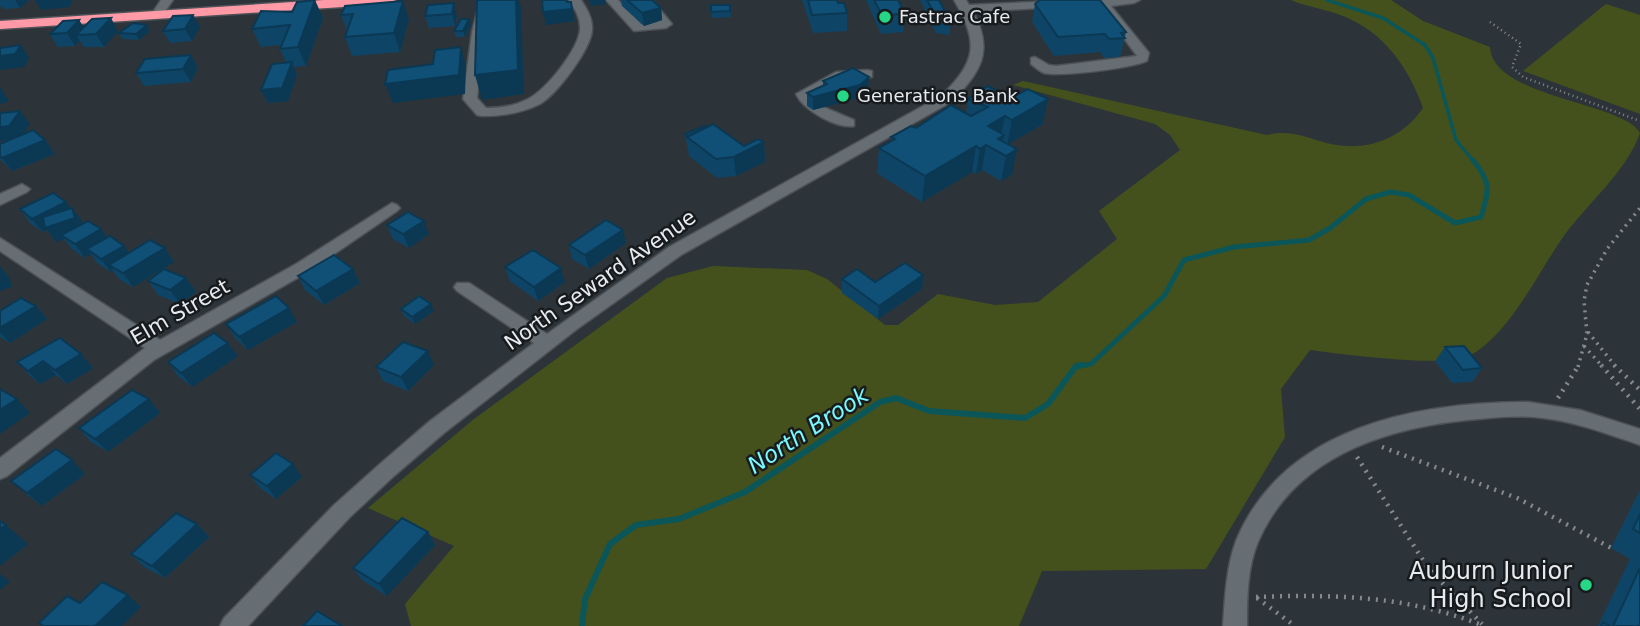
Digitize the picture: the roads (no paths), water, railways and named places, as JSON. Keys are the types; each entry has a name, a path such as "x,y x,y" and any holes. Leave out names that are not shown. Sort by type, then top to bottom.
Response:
{"highway":[{"path":"1,26 389,0"}],"street":[{"path":"157,15 167,0"},
{"path":"486,0 478,32 471,99 482,112 495,113 509,111 538,99 568,63 585,36 585,15 575,0"},
{"path":"612,0 638,28 666,24 646,0"},
{"path":"963,5 1125,0"},
{"path":"1036,63 1129,55 1137,46 1093,1"},
{"name":"North Seward Avenue","path":"232,626 342,511 388,469 547,343 675,251 946,99 965,81 977,59 978,32 963,5"},
{"path":"845,120 810,98 808,90 817,84 850,73 867,74"},
{"path":"0,200 22,189"},
{"name":"Elm Street","path":"0,470 158,348 302,268 392,208"},
{"path":"0,243 158,348"},
{"path":"463,287 547,343"},
{"path":"1235,626 1236,582 1247,544 1270,503 1304,468 1350,439 1384,425 1448,412 1519,408 1543,410 1640,436"}],"waterway":[{"name":"North Brook","path":"1327,0 1383,18 1425,45 1433,58 1456,140 1474,162"},
{"name":"North Brook","path":"1075,367 1091,364 1164,296 1184,260 1234,247 1309,240 1330,228 1366,199 1390,192 1409,195 1455,223 1481,217 1487,187 1473,160"},
{"name":"North Brook","path":"1075,367 1082,365"},
{"name":"North Brook","path":"582,626 585,599 610,544 636,525 679,519 745,492 880,402 896,398 929,411 1025,418 1048,404 1075,367"}],"place":[{"name":"Fastrac Cafe","path":"885,17"},
{"name":"Generations Bank","path":"843,96"},
{"name":"Auburn Junior High School","path":"1586,585"}]}
